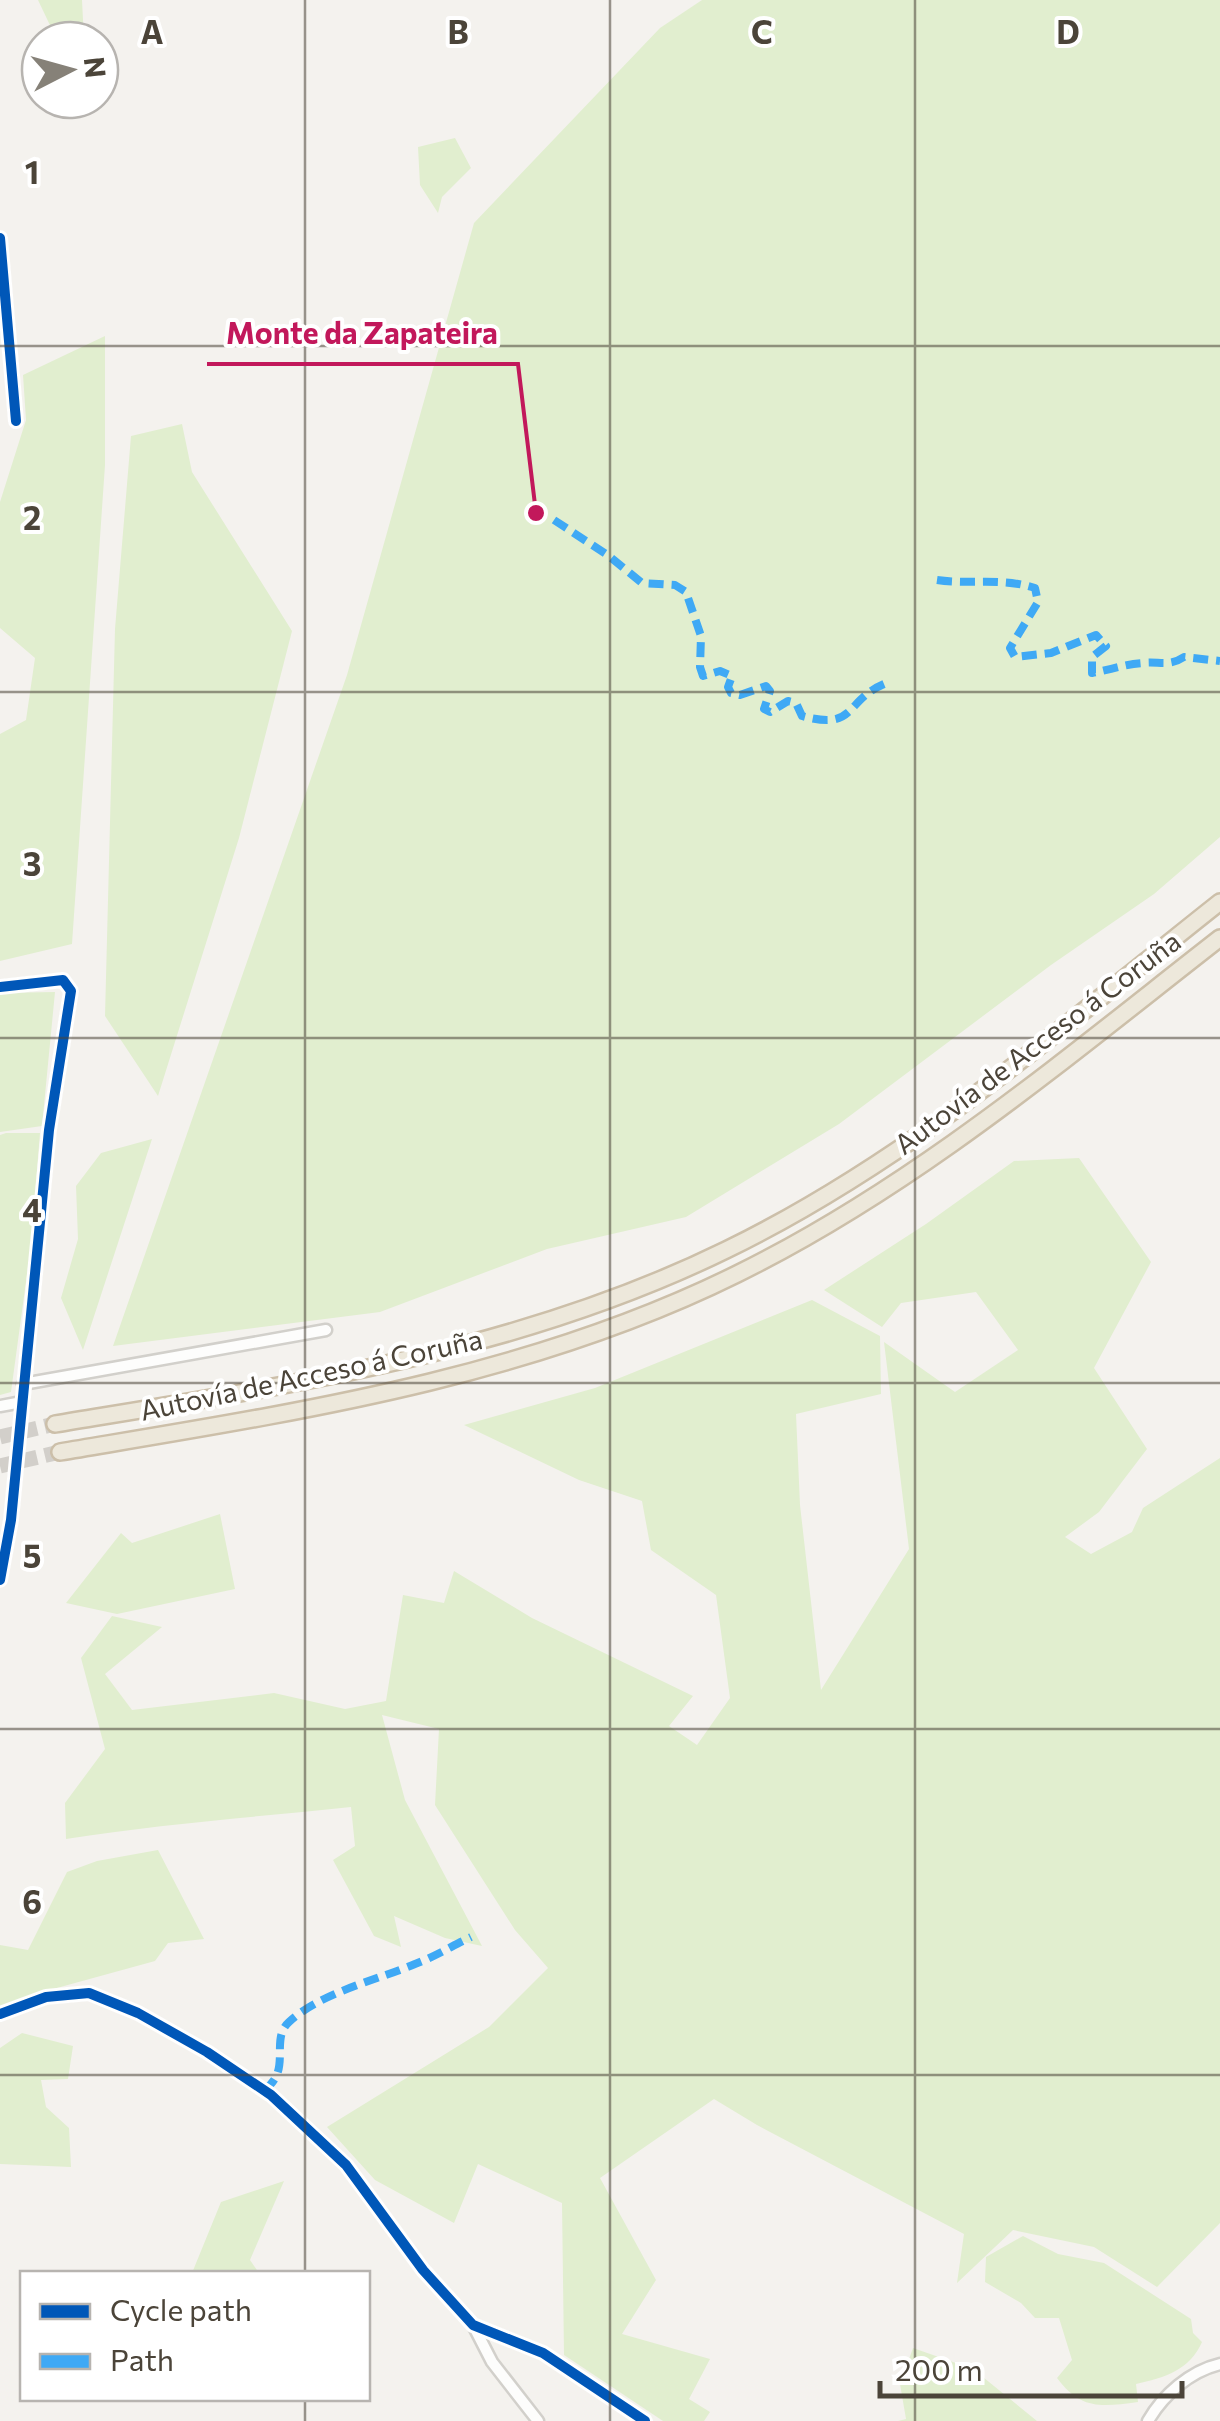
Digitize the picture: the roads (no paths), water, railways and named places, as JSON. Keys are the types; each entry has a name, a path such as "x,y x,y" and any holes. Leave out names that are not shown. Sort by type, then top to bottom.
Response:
{"highway":[{"name":"Autovía de Acceso á Coruña","path":"55,1424 284,1386 427,1356 564,1317 726,1250 848,1182 948,1117 1220,902"},
{"name":"Autovía de Acceso á Coruña","path":"60,1452 286,1414 440,1382 566,1345 736,1274 850,1212 996,1113 1220,938"}],"street":[{"path":"0,238 16,421"},
{"path":"0,988 63,980 70,991 49,1130 11,1520 0,1580"},
{"path":"0,1406 23,1394 326,1330"},
{"path":"0,2014 46,1997 89,1993 138,2013 272,2095 346,2166 423,2270 474,2325 492,2362 538,2421"},
{"path":"474,2325 543,2353 645,2421"},
{"path":"1148,2421 1185,2380 1220,2364"}],"tunnel":[{"path":"0,1437 55,1424"},
{"path":"0,1466 60,1452"}],"place":[{"name":"Monte da Zapateira","path":"536,513"}]}
